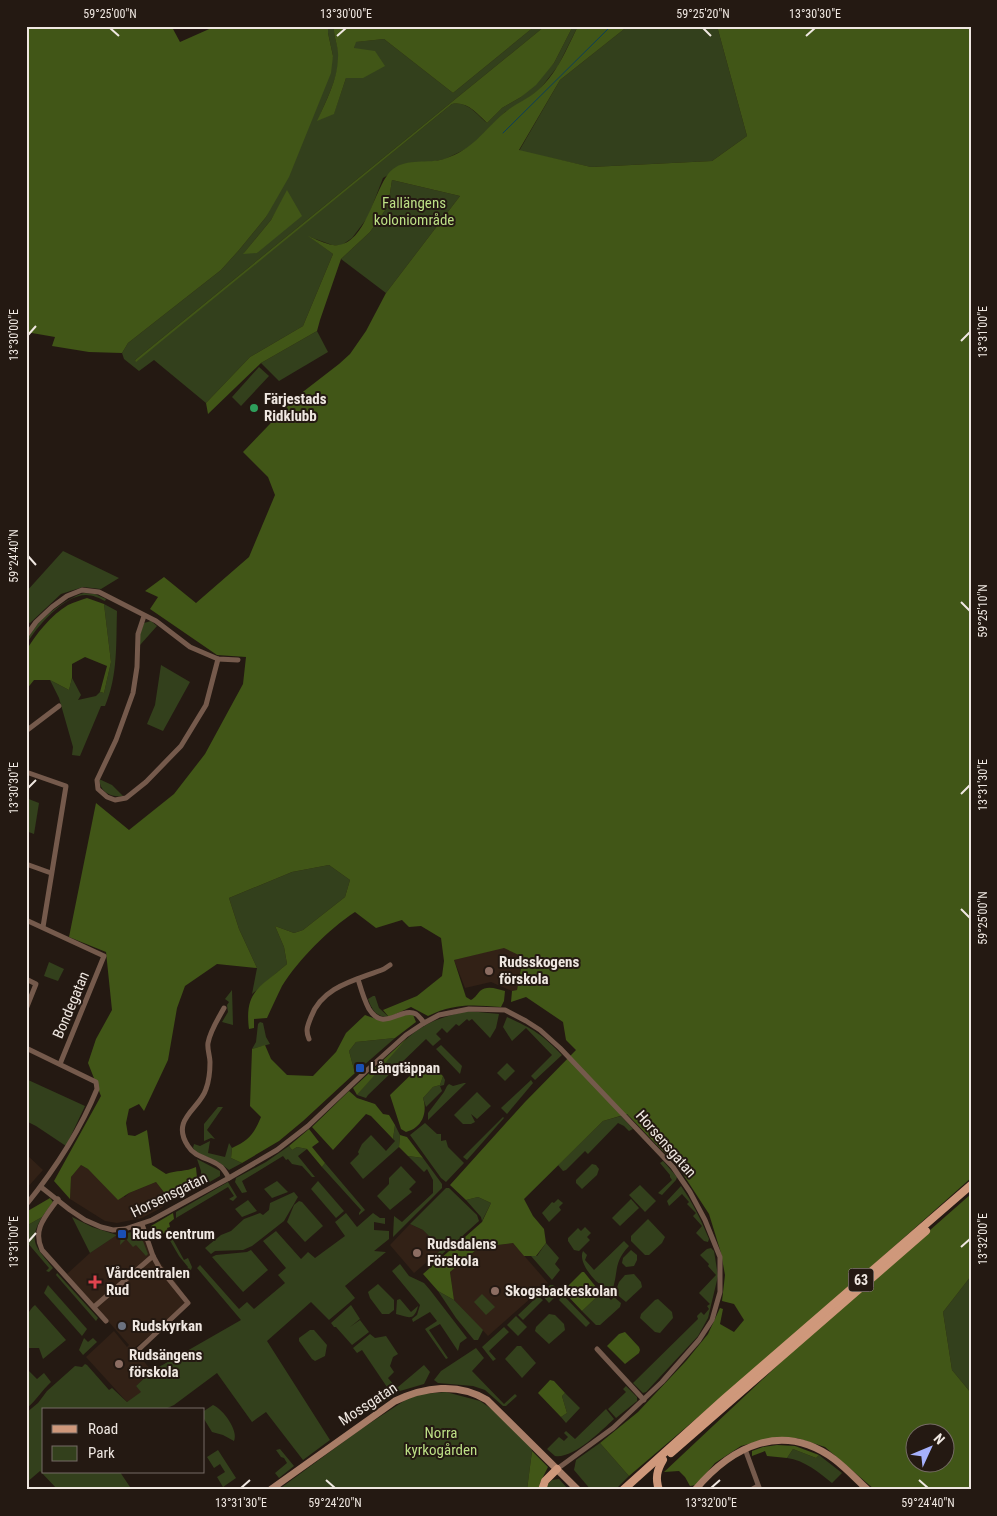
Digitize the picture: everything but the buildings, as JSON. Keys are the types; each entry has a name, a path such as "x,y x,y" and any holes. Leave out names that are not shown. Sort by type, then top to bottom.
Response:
{"main road":[{"name":"63","path":"622,1490 710,1411 971,1185"},
{"name":"63","path":"628,1490 971,1192"},
{"path":"659,1490 657,1473 662,1460"},
{"path":"542,1490 545,1481 557,1469"}],"street":[{"path":"26,636 36,622 52,607 67,596 82,590 98,592 156,621 190,647 218,659 238,660"},
{"path":"144,616 138,634 137,667 133,693 116,740 96,780 98,789 107,797 115,800 126,798 146,782 181,746 206,705 218,659"},
{"path":"27,729 59,706"},
{"path":"26,772 66,786 43,927 26,920"},
{"path":"26,864 51,873"},
{"name":"Bondegatan","path":"43,927 104,956 60,1064"},
{"path":"308,1039 306,1030 313,1012 327,993 341,985 384,969 390,964"},
{"path":"26,979 36,984 26,1008"},
{"path":"358,979 370,1010 378,1018 388,1019 409,1012 416,1014 424,1023"},
{"name":"Horsensgatan","path":"224,1008 212,1030 208,1043 210,1063 204,1095 186,1116 183,1127 188,1147 196,1154 220,1166 230,1178"},
{"name":"Horsensgatan","path":"41,1187 86,1220 101,1227 114,1230 142,1224 168,1212 277,1150 308,1126 406,1035 424,1023 439,1015 454,1011 469,1009 505,1010 540,1030 560,1048 673,1166 705,1220 720,1257 720,1292 712,1320 699,1340 682,1362 644,1400 613,1428 557,1469"},
{"path":"26,1048 96,1082 97,1089 69,1146 41,1187 26,1205"},
{"path":"58,1199 38,1228 40,1244 54,1264 106,1321"},
{"path":"136,1352 188,1303 152,1256 142,1224"},
{"path":"94,1308 152,1256"},
{"path":"597,1350 644,1400"},
{"name":"Mossgatan","path":"270,1490 395,1401 409,1394 440,1388 472,1392 487,1400 578,1490"},
{"path":"696,1490 719,1465 731,1456 763,1443 779,1441 810,1446 834,1459 868,1490"},
{"path":"745,1449 759,1488 751,1490"}],"shaded area":[{"name":"Rudsskogens förskola","path":"504,947 523,957 517,990 512,991 491,982 465,988 454,960"},
{"path":"26,1154 43,1170 26,1189"},
{"path":"81,1165 125,1197 129,1193 156,1182 170,1200 161,1208 142,1218 117,1223 105,1221 70,1199 71,1177"},
{"name":"Rudsdalens Förskola","path":"410,1224 423,1230 442,1249 414,1273 390,1245"},
{"path":"145,1229 154,1255 190,1303 133,1349 152,1371 136,1386 142,1392 127,1402 86,1357 114,1331 127,1347 129,1345 67,1274 90,1253 117,1235"},
{"name":"Skogsbackeskolan","path":"513,1243 548,1283 488,1336 454,1300 450,1272 476,1250 489,1246"}],"green space":[{"path":"26,26 176,26 173,29 180,42 216,26 328,26 333,56 331,73 289,177 266,217 221,270 128,343 122,353 89,352 52,346 55,337 26,332"},
{"path":"328,26 334,26 339,57 331,89 318,120 334,113 346,78 363,78 354,48 355,42 384,39 453,93 535,26 545,26 136,361 452,104 467,106 487,123 502,108 521,97 554,63 573,26 578,26 558,66 540,89 505,112 481,138 468,148 445,159 409,163 383,178 368,217 352,238 342,245 332,245 310,237 333,254 303,326 250,357 206,403 154,360 139,371 124,359 122,353 128,343 221,270 266,217 333,56","holes":["288,191 257,253 244,253 271,220"]},
{"path":"334,26 535,26 453,93 384,39 356,42 354,48 375,51 385,66 363,78 346,78 334,114 317,121 331,90 336,73 338,53"},
{"path":"545,26 573,26 554,63 536,85 521,97 502,108 487,123 467,106 452,104 136,362 135,360"},
{"path":"578,26 628,26 560,80 519,150 591,167 712,161 747,136 717,26 971,26 971,1178 799,1331 629,1476 600,1443 638,1412 686,1361 708,1334 720,1308 723,1309 720,1324 734,1332 744,1320 734,1304 722,1301 725,1275 721,1253 709,1214 679,1168 627,1114 603,1121 524,1199 533,1216 544,1229 546,1243 536,1256 524,1256 513,1243 489,1246 476,1250 450,1272 454,1300 438,1291 423,1274 482,1222 491,1203 478,1197 466,1200 450,1185 525,1102 576,1050 566,1040 563,1022 526,997 511,1002 512,991 517,990 523,957 504,948 454,960 466,997 471,1000 486,988 505,991 501,1007 455,1007 428,1016 411,1007 389,1017 383,1010 417,996 442,976 444,961 441,938 421,926 409,927 402,920 376,928 355,912 315,945 282,986 267,1018 254,1019 254,1028 249,1029 249,1006 256,990 287,964 284,947 275,926 294,933 303,930 345,897 350,880 329,865 292,872 229,898 239,929 257,968 217,964 185,986 177,1008 168,1060 144,1111 139,1104 129,1109 126,1123 128,1135 135,1136 147,1130 152,1165 166,1174 196,1167 198,1189 193,1189 170,1200 156,1182 129,1193 118,1200 88,1169 81,1165 71,1177 70,1199 54,1181 101,1096 88,1063 96,1039 112,1010 106,952 69,937 96,803 129,830 174,794 205,754 243,684 246,657 217,655 150,609 158,597 145,591 164,577 196,603 249,557 275,495 268,477 243,452 295,398 350,354 366,331 386,293 460,196 392,180 388,206 370,232 341,259 317,331 261,363 208,414 206,403 250,357 303,326 333,254 308,236 333,245 345,243 354,237 369,214 386,176 393,169 411,162 444,159 470,145 504,113 545,84 561,60"},
{"path":"628,26 717,26 747,136 712,161 591,167 519,151 560,80"},
{"name":"Fallängens koloniområde","path":"392,180 460,196 386,293 341,259 370,232 388,206"},
{"path":"287,190 302,216 257,253 243,254 271,220"},
{"path":"317,331 328,352 279,381 261,363"},
{"path":"259,367 269,376 241,406 232,397"},
{"path":"63,551 119,578 101,589 83,587 61,594 30,623 26,621 26,592"},
{"path":"84,593 95,594 106,599 105,601 86,595 69,600 44,621 26,645 28,637 40,621 49,613 68,600"},
{"path":"87,598 104,604 111,662 104,693 100,692 107,666 85,657 72,664 72,678 69,690 50,680 34,680 26,690 26,651 44,625 56,614 68,605"},
{"path":"104,604 117,611 116,659 112,683 105,706 101,706 80,756 72,755 73,747 59,698 50,680 69,690 72,678 81,695 78,700 96,696 100,692 104,693 111,662"},
{"path":"151,621 157,626 140,645 140,634 144,623"},
{"path":"161,665 190,682 163,731 147,724 155,705"},
{"path":"99,779 112,785 123,796 110,795 104,791"},
{"path":"26,798 39,803 34,834 26,831"},
{"path":"329,865 350,880 345,897 303,930 294,933 275,926 284,947 287,964 252,994 257,968 239,929 229,898 292,872"},
{"path":"49,962 64,969 58,981 44,976"},
{"path":"232,990 233,1025 222,1022 228,1012 227,1005 229,1002 225,999"},
{"path":"375,996 379,1008 389,1017 381,1016 373,1010 368,999"},
{"path":"468,1011 499,1014 496,1028 490,1038 472,1019 469,1021 467,1019 459,1026 456,1024 447,1033 442,1028 436,1034 441,1039 433,1046 426,1039 366,1098 357,1095 387,1059 412,1034 444,1017"},
{"path":"412,1012 416,1022 395,1038 356,1042 349,1051 355,1073 279,1141 242,1163 231,1158 232,1148 250,1136 261,1117 250,1106 252,1049 265,1045 271,1059 287,1075 313,1076 336,1052 346,1033 365,1015 376,1019"},
{"path":"507,1017 537,1033 562,1055 535,1080 531,1076 552,1055 526,1028 512,1041 503,1027"},
{"path":"260,1022 263,1023 266,1037 270,1044 252,1049 256,1042 258,1024"},
{"path":"395,1038 355,1073 349,1051 356,1042"},
{"path":"407,1038 357,1095 353,1088"},
{"path":"441,1045 462,1066 460,1074 436,1049"},
{"path":"507,1063 515,1071 505,1081 497,1073"},
{"path":"422,1064 429,1064 443,1076 440,1085 433,1087 423,1098 425,1109 420,1123 412,1130 406,1132 401,1129 390,1095"},
{"path":"443,1076 445,1080 444,1085 440,1086 442,1091 426,1107 423,1098 433,1087 440,1085"},
{"path":"26,1079 85,1106 66,1146 26,1121"},
{"path":"531,1080 533,1083 507,1114 501,1108"},
{"path":"466,1083 428,1120 428,1113 447,1086 449,1084 453,1086"},
{"path":"349,1091 357,1098 375,1104 383,1114 389,1115 395,1125 393,1139 371,1116 366,1114 333,1150 312,1127"},
{"path":"477,1092 491,1106 477,1119 471,1114 475,1122 463,1124 454,1115"},
{"path":"218,1107 223,1107 207,1130 215,1139 211,1138 204,1141 204,1124"},
{"path":"621,1116 633,1129 629,1131 618,1123 588,1154 585,1151 563,1171 558,1165 603,1121"},
{"path":"503,1117 467,1160 463,1157"},
{"path":"425,1123 437,1134 441,1134 441,1141 446,1140 448,1147 464,1163 446,1182 441,1178 410,1135"},
{"path":"395,1125 400,1135 399,1147 363,1179 350,1163 359,1154 358,1152 362,1144 371,1135 386,1151 395,1141 393,1139"},
{"path":"309,1129 319,1142 312,1147 325,1163 322,1167 307,1149 297,1147 292,1150 289,1146"},
{"path":"400,1135 407,1137 423,1158 408,1156 399,1147"},
{"path":"210,1141 208,1153 225,1157 229,1143 232,1148 231,1158 242,1163 229,1170 220,1163 196,1152 193,1148 194,1144 200,1146"},
{"path":"289,1146 292,1150 297,1147 307,1149 298,1156 315,1177 312,1177 302,1166 292,1164 283,1156 242,1181 247,1192 242,1193 235,1182 236,1178 266,1162"},
{"path":"408,1156 423,1158 442,1184 442,1188 393,1237 394,1216 402,1222 433,1193 433,1180 427,1169 424,1172"},
{"path":"197,1159 220,1171 220,1176 201,1187 201,1171"},
{"path":"663,1161 677,1177 662,1195 658,1193 672,1180 660,1163"},
{"path":"325,1163 365,1210 359,1215 361,1210 322,1167"},
{"path":"592,1164 596,1165 599,1169 597,1175 582,1189 576,1183 576,1180"},
{"path":"401,1166 416,1182 409,1189 412,1192 390,1210 377,1196 389,1184 389,1178"},
{"path":"277,1181 288,1192 272,1198 264,1189"},
{"path":"318,1181 344,1211 336,1218 311,1189"},
{"path":"228,1182 237,1197 233,1201 229,1199 234,1196 228,1187 176,1218 176,1212"},
{"path":"640,1185 656,1201 645,1212 629,1195"},
{"path":"681,1186 700,1218 709,1239 708,1242 704,1241 696,1233 702,1226 693,1216 696,1213 687,1204 689,1202 682,1194 669,1206 667,1201"},
{"path":"446,1188 449,1188 477,1215 479,1221 439,1257 434,1259 433,1257 442,1249 423,1230 410,1224"},
{"path":"294,1192 298,1197 284,1221 252,1246 243,1250 215,1251 211,1254 205,1248 221,1235 231,1231 244,1219 260,1213 263,1215 269,1210 270,1203"},
{"path":"971,1194 971,1276 943,1312 952,1370 971,1393 971,1490 875,1490 825,1447 797,1438 767,1439 741,1446 715,1463 696,1485 690,1486 679,1471 664,1472 796,1348"},
{"path":"478,1197 491,1203 482,1221 481,1217 466,1200"},
{"path":"50,1198 53,1202 42,1217 26,1226 26,1212"},
{"path":"558,1199 563,1203 559,1207 561,1210 549,1222 542,1213 552,1202 554,1203"},
{"path":"631,1199 639,1208 620,1226 612,1218"},
{"path":"248,1200 257,1211 242,1217 235,1209"},
{"path":"299,1201 323,1226 305,1242 287,1222 294,1205"},
{"path":"173,1213 174,1219 169,1223 168,1231 152,1240 151,1226"},
{"path":"346,1213 357,1227 373,1213 380,1218 385,1218 385,1224 374,1222 374,1230 389,1231 389,1239 374,1251 386,1252 345,1286 355,1298 329,1320 311,1302 267,1341 330,1440 303,1460 266,1412 252,1422 217,1373 167,1408 42,1408 42,1473 40,1471 26,1483 26,1413 75,1366 82,1367 85,1364 87,1365 109,1390 112,1388 127,1402 141,1392 136,1386 152,1371 241,1320 197,1268 200,1265 239,1309 247,1302 254,1309 285,1283 278,1275 286,1268 263,1241 276,1231 301,1259 308,1252 315,1258 345,1236 335,1222"},
{"path":"42,1217 35,1233 35,1239 39,1250 53,1268 49,1272 46,1271 49,1268 26,1241 26,1226"},
{"path":"72,1217 92,1227 117,1235 90,1253"},
{"path":"648,1219 665,1237 662,1243 649,1255 645,1255 631,1241 631,1236"},
{"path":"585,1227 591,1233 587,1237 590,1240 579,1251 574,1250 568,1238 578,1228 581,1231"},
{"path":"139,1231 148,1254 146,1256 136,1245 133,1247 126,1239 120,1245 121,1234"},
{"path":"168,1231 169,1233 177,1231 178,1234 172,1238 184,1260 188,1258 192,1267 191,1270 187,1269 188,1267 179,1256 165,1232"},
{"path":"624,1241 629,1246 618,1262 612,1291 602,1286 590,1274 584,1265 582,1255 583,1251 587,1255 585,1260 594,1270"},
{"path":"546,1243 559,1258 555,1264 560,1270 552,1280 531,1256 537,1256"},
{"path":"711,1248 714,1251 718,1276 708,1318 698,1336 643,1393 633,1383 698,1319 697,1316 701,1312 704,1315 709,1309 707,1306 710,1304 699,1293 716,1275 700,1255"},
{"path":"251,1250 268,1270 243,1292 212,1257"},
{"path":"631,1250 637,1255 637,1260 634,1266 626,1267 622,1263 623,1258"},
{"path":"400,1264 409,1276 424,1283 467,1338 460,1343 458,1351 440,1324 429,1330 448,1358 446,1359 425,1329 437,1321 430,1312 413,1322 412,1319 417,1315 420,1305 392,1271"},
{"path":"582,1272 596,1287 603,1291 582,1311 565,1293 565,1289"},
{"path":"57,1273 98,1318 96,1321 56,1275"},
{"path":"634,1274 641,1282 642,1287 626,1302 615,1293 619,1282 625,1275"},
{"path":"971,1276 971,1393 952,1370 943,1312"},
{"path":"378,1284 394,1300 394,1310 389,1314 382,1314 370,1298 368,1292"},
{"path":"48,1285 87,1329 82,1336 44,1293"},
{"path":"550,1285 553,1285 560,1292 549,1303 541,1294"},
{"path":"438,1291 454,1300 483,1330 478,1340 474,1340 456,1318"},
{"path":"603,1291 608,1294 607,1296 611,1300 614,1297 621,1303 620,1307 600,1325 596,1325 582,1311"},
{"path":"482,1294 495,1307 486,1315 474,1302"},
{"path":"538,1296 543,1300 523,1320 518,1315"},
{"path":"562,1296 590,1323 586,1327 559,1300"},
{"path":"400,1299 411,1312 418,1306 415,1314 407,1317 396,1314 397,1300"},
{"path":"658,1299 672,1312 673,1318 660,1333 655,1332 640,1318 641,1314"},
{"path":"35,1305 66,1340 43,1359 39,1348 26,1348 26,1319"},
{"path":"351,1305 360,1319 350,1327 360,1320 369,1332 352,1345 331,1323"},
{"path":"549,1314 555,1315 564,1324 565,1330 549,1344 535,1331 536,1327"},
{"path":"516,1316 527,1327 518,1336 507,1325"},
{"path":"504,1327 509,1332 489,1351 496,1359 493,1361 482,1347"},
{"path":"310,1330 314,1330 327,1345 325,1356 315,1361 299,1341 299,1338"},
{"path":"625,1332 640,1350 639,1353 625,1364 607,1346 619,1334"},
{"path":"370,1334 375,1338 386,1336 398,1354 393,1357 390,1366 394,1372 388,1378 394,1385 398,1387 424,1365 430,1372 424,1384 400,1391 368,1412 363,1407 365,1403 367,1406 389,1390 362,1350 357,1353 353,1348"},
{"path":"84,1338 88,1342 93,1338 97,1342 83,1355 79,1350"},
{"path":"517,1346 521,1346 536,1363 522,1378 505,1359"},
{"path":"476,1348 484,1358 472,1371 504,1404 515,1394 517,1396 506,1406 503,1406 485,1390 473,1386 438,1383 434,1380 441,1371"},
{"path":"26,1368 37,1379 44,1373 51,1382 26,1409"},
{"path":"550,1380 554,1381 565,1393 562,1396 567,1413 561,1417 538,1393"},
{"path":"626,1386 637,1397 637,1401 616,1418 608,1409 626,1392 623,1389"},
{"name":"Norra kyrkogården","path":"446,1392 480,1401 499,1414 531,1446 527,1490 278,1490 361,1429 407,1399 422,1394"},
{"path":"565,1393 580,1408 566,1423 561,1417 567,1413 562,1396"},
{"path":"213,1405 221,1411 232,1426 235,1437 234,1441 212,1432 205,1421 205,1410"},
{"path":"606,1409 614,1419 578,1449 562,1456 555,1456 547,1449 559,1437 564,1441 568,1437 564,1433 566,1431 575,1439"},
{"path":"600,1443 629,1476 615,1490 591,1490 574,1470 576,1460"},
{"path":"777,1445 795,1446 819,1455 816,1458 793,1449 787,1458 767,1456 765,1451 752,1456 752,1451"},
{"path":"280,1449 294,1466 279,1478 275,1473 287,1463 276,1450"},
{"path":"793,1449 816,1458 819,1455 842,1473 832,1483 806,1464 787,1458"},
{"path":"218,1450 236,1478 223,1487 217,1477 225,1472 220,1464 214,1468 207,1457"},
{"path":"532,1451 548,1467 540,1483 539,1490 527,1490"},
{"path":"43,1474 121,1474 132,1490 58,1490"},
{"path":"559,1479 569,1490 546,1490 547,1485 552,1480"}],"waterway":[{"path":"503,133 611,26"}],"place":[{"name":"Färjestads Ridklubb","path":"254,408"},
{"name":"Rudsskogens förskola","path":"489,971"},
{"name":"Långtäppan","path":"360,1068"},
{"name":"Ruds centrum","path":"122,1234"},
{"name":"Rudsdalens Förskola","path":"417,1253"},
{"name":"Vårdcentralen Rud","path":"95,1282"},
{"name":"Skogsbackeskolan","path":"495,1291"},
{"name":"Rudskyrkan","path":"122,1326"},
{"name":"Rudsängens förskola","path":"119,1364"}]}
